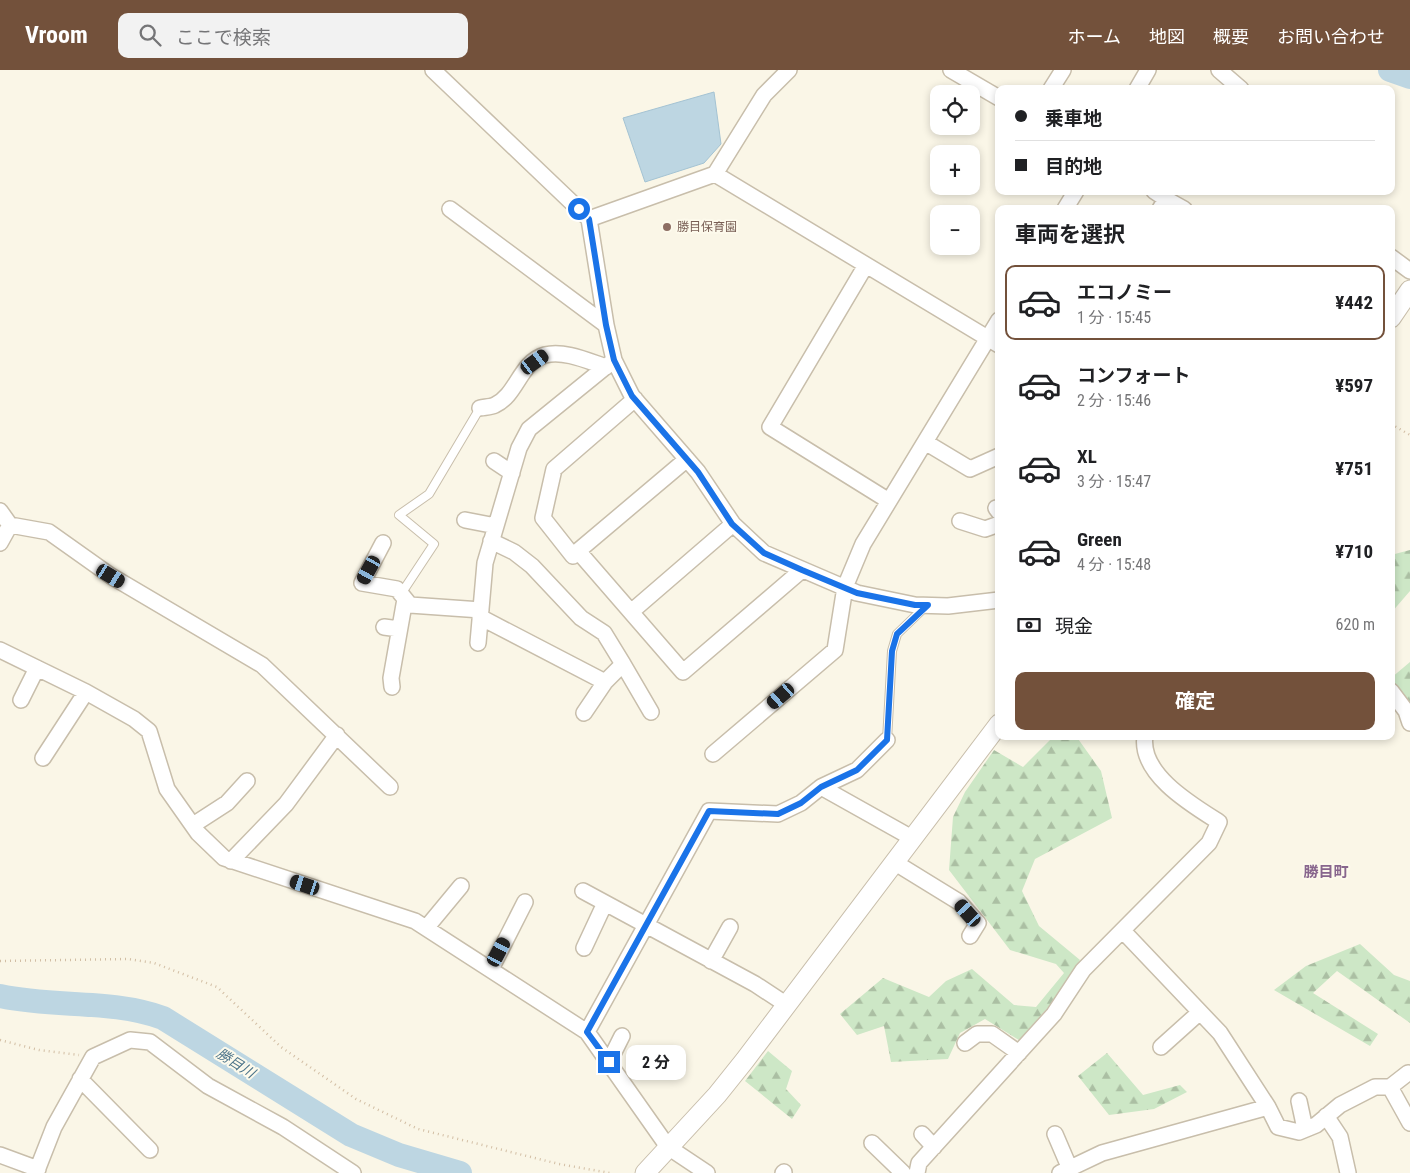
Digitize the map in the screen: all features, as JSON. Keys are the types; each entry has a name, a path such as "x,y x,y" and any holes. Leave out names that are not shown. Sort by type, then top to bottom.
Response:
{"street":[{"path":"433,70 589,219 606,325 610,364 635,399 687,459 732,524 764,553 867,595 915,605 995,600"},
{"path":"589,219 715,174 764,96 789,70"},
{"path":"951,70 972,75 995,95"},
{"path":"1054,85 1063,70"},
{"path":"1139,85 1148,70"},
{"path":"1219,70 1236,85"},
{"path":"713,754 835,650 845,587 863,544 924,442 993,342 715,174"},
{"path":"1160,200 1173,205"},
{"path":"450,209 606,325"},
{"path":"1395,260 1410,271"},
{"path":"866,265 770,427 889,500"},
{"path":"1395,312 1410,290"},
{"path":"480,408 496,404 506,396 525,369 544,355 572,356 610,364"},
{"path":"478,643 485,563 519,448 529,429 610,364"},
{"path":"635,399 554,469 542,518 573,556 687,459"},
{"path":"924,442 970,469 995,458"},
{"path":"494,461 512,473"},
{"path":"0,512 10,524 49,532 111,576 262,665 390,787"},
{"path":"465,520 493,534 532,566 580,618 604,633 651,712"},
{"path":"960,521 985,529 995,525"},
{"path":"0,543 10,524"},
{"path":"632,612 732,524"},
{"path":"383,543 362,583 397,589 410,605 481,614 605,682"},
{"path":"578,551 683,672 802,570"},
{"path":"392,687 391,678 403,596"},
{"path":"384,627 399,629"},
{"path":"0,650 86,692 134,719 149,731 167,790 193,825 224,858 415,921 587,1032 668,1147 707,1173"},
{"path":"584,713 605,682 623,664"},
{"path":"21,700 37,668"},
{"path":"43,758 86,692"},
{"path":"1395,696 1406,711 1410,723"},
{"path":"645,1173 717,1095 995,729"},
{"path":"231,861 286,804 337,735"},
{"path":"587,1032 709,811 778,814 801,803 821,787 857,770 887,740"},
{"path":"917,1173 919,1163 1054,1014 1083,970 1209,843 1220,822 1183,800 1156,772 1145,754 1145,740"},
{"path":"193,825 227,802 247,781"},
{"path":"821,787 912,838"},
{"path":"894,862 942,898 958,902 978,924 970,936"},
{"path":"427,927 461,886"},
{"path":"584,891 711,960 787,1005"},
{"path":"491,969 526,902"},
{"path":"584,948 605,903"},
{"path":"711,960 730,927"},
{"path":"1123,931 1220,1033 1268,1107 1278,1128 1299,1132 1316,1125 1340,1105 1377,1083 1408,1073"},
{"path":"1161,1048 1200,1012"},
{"path":"965,1043 977,1034 992,1034 1019,1053"},
{"path":"609,1062 622,1036"},
{"path":"0,1156 37,1171 54,1127 92,1057 130,1040 150,1042 208,1086 283,1127 353,1173"},
{"path":"80,1079 150,1150"},
{"path":"1377,1083 1410,1123"},
{"path":"1299,1101 1305,1129"},
{"path":"1055,1134 1065,1171 1102,1153 1268,1107"},
{"path":"1326,1116 1340,1137 1348,1173"},
{"path":"922,1134 934,1146"},
{"path":"872,1143 903,1173"}],"lane":[{"path":"403,596 434,544 399,515 430,494 480,408"},
{"path":"887,740 892,651 897,634 928,605"}],"path":[{"path":"1395,426 1410,435"},
{"path":"0,962 128,959 154,963 217,987 281,1047 356,1099 418,1129 559,1164 610,1173"},
{"path":"0,1040 39,1050 92,1057"}],"green space":[{"path":"1410,550 1410,591 1395,608 1395,554"},
{"path":"1410,662 1410,721 1395,687 1395,675"},
{"path":"1050,740 1079,740 1101,771 1112,818 1035,859 1022,891 1039,926 1080,960 1051,1004 1019,1040 985,1019 960,1033 948,1059 891,1062 884,1026 857,1035 840,1014 883,978 929,997 946,981 972,969 1014,1005 1036,1007 1064,973 1056,964 1010,950 949,870 953,817 965,792 994,750 1023,767"},
{"path":"1360,944 1394,975 1410,981 1410,1023 1337,971 1313,993 1378,1034 1370,1046 1274,990 1306,966"},
{"path":"768,1051 792,1071 786,1089 801,1105 792,1119 745,1081"},
{"path":"1107,1053 1143,1095 1180,1085 1187,1092 1154,1109 1109,1115 1078,1076"}],"water":[{"path":"714,92 721,144 704,163 645,182 623,118"}],"waterway":[{"path":"1390,70 1410,77"},
{"name":"勝目川","path":"0,996 20,1000 123,1008 163,1018 351,1135 399,1155 460,1173"}],"place":[{"name":"勝目保育園","path":"667,227"}],"district":[{"name":"勝目町","path":"1326,872"}],"route":[{"path":"579,209 589,219 606,325 614,360 632,396 698,472 732,524 764,553 857,593 915,605 928,605 910,619 897,634 892,651 887,740 857,770 821,787 801,803 778,814 709,811 587,1032 609,1062"}]}
